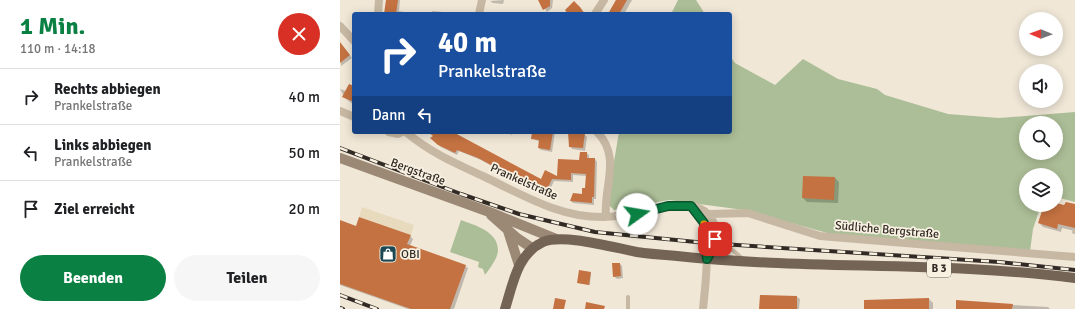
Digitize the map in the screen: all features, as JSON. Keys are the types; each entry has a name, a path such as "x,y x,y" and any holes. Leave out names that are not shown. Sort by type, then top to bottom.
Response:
{"main road":[{"name":"Bergstraße","path":"340,158 486,211 556,239"},
{"name":"Bergstraße","path":"486,211 507,230 532,248"},
{"path":"506,305 519,265 524,256 532,248 527,237 516,223"},
{"path":"507,230 519,265"},
{"name":"B 3","path":"532,248 544,241 556,239 575,240 648,253 707,259 967,269 1075,278"}],"street":[{"path":"378,12 380,0"},
{"path":"479,12 482,0"},
{"path":"596,12 604,0"},
{"path":"340,26 352,35"},
{"path":"340,111 352,116"},
{"name":"Prankelstraße","path":"409,134 442,157 546,207 582,216 606,217 637,214 668,206 691,206 705,216 714,226 715,235"},
{"path":"599,134 605,140 610,156 606,217"},
{"name":"Südliche Bergstraße","path":"705,216 748,213 820,236 1075,257"},
{"path":"703,309 707,259 704,223 705,216"},
{"path":"707,259 715,244 715,235"}],"lane":[{"path":"715,235 734,254 745,261"},
{"path":"628,297 628,309"}],"green space":[{"path":"678,0 696,0 704,12 672,12"},
{"path":"732,59 735,63 775,85 803,59 838,79 877,89 885,95 948,114 999,118 1019,116 1019,160 1063,160 1063,116 1024,116 1075,112 1075,202 1063,199 1063,168 1019,168 1019,212 1039,212 1033,229 1030,251 831,234 744,210 669,200 614,210 607,203 619,134 732,134"},
{"path":"461,220 490,233 497,243 497,256 485,275 483,269 478,267 479,262 450,252"}],"shaded area":[{"path":"362,207 414,225 411,235 359,217"}],"building":[{"path":"386,0 398,0 396,12 384,12"},
{"path":"538,0 550,0 550,6 543,10"},
{"path":"616,0 627,0 620,12 609,12"},
{"path":"574,1 584,12 566,12 565,10"},
{"path":"340,42 350,55 340,63"},
{"path":"349,84 352,85 352,101 342,97"},
{"path":"430,134 457,134 541,179 545,170 557,176 558,159 579,160 580,152 587,152 587,158 595,158 594,197 592,197 592,203 570,201 573,193 582,194 582,188 585,188 586,174 571,173 571,180 552,179 545,194 478,158 457,150 455,153 438,145 430,138 433,136"},
{"path":"532,134 553,134 550,150 538,148 539,140 531,139"},
{"path":"568,134 585,134 583,148 569,147"},
{"path":"803,176 835,177 834,200 802,198"},
{"path":"1066,202 1075,204 1075,228 1058,224 1057,229 1038,223 1042,212 1063,212"},
{"name":"OBI","path":"359,217 411,235 407,244 466,265 450,309 411,309 340,284 340,220 356,226"},
{"path":"612,263 620,263 621,276 613,277"},
{"path":"579,270 591,272 589,285 577,283"},
{"path":"760,295 797,296 797,309 759,309"},
{"path":"555,298 566,300 564,309 553,309"},
{"path":"929,298 929,309 864,309 864,300"},
{"path":"956,300 1013,304 1012,309 956,309"},
{"path":"586,302 605,306 604,309 585,309"}],"railway":[{"path":"340,148 461,194 519,214 595,232 706,243 999,262 1075,270"},
{"path":"340,295 377,309"}],"slow traffic":[{"path":"704,224 706,250"}],"place":[{"name":"OBI","path":"388,254"}],"route":[{"path":"637,214 668,206 691,206 701,217 704,223 707,259 715,244 715,239"}]}
